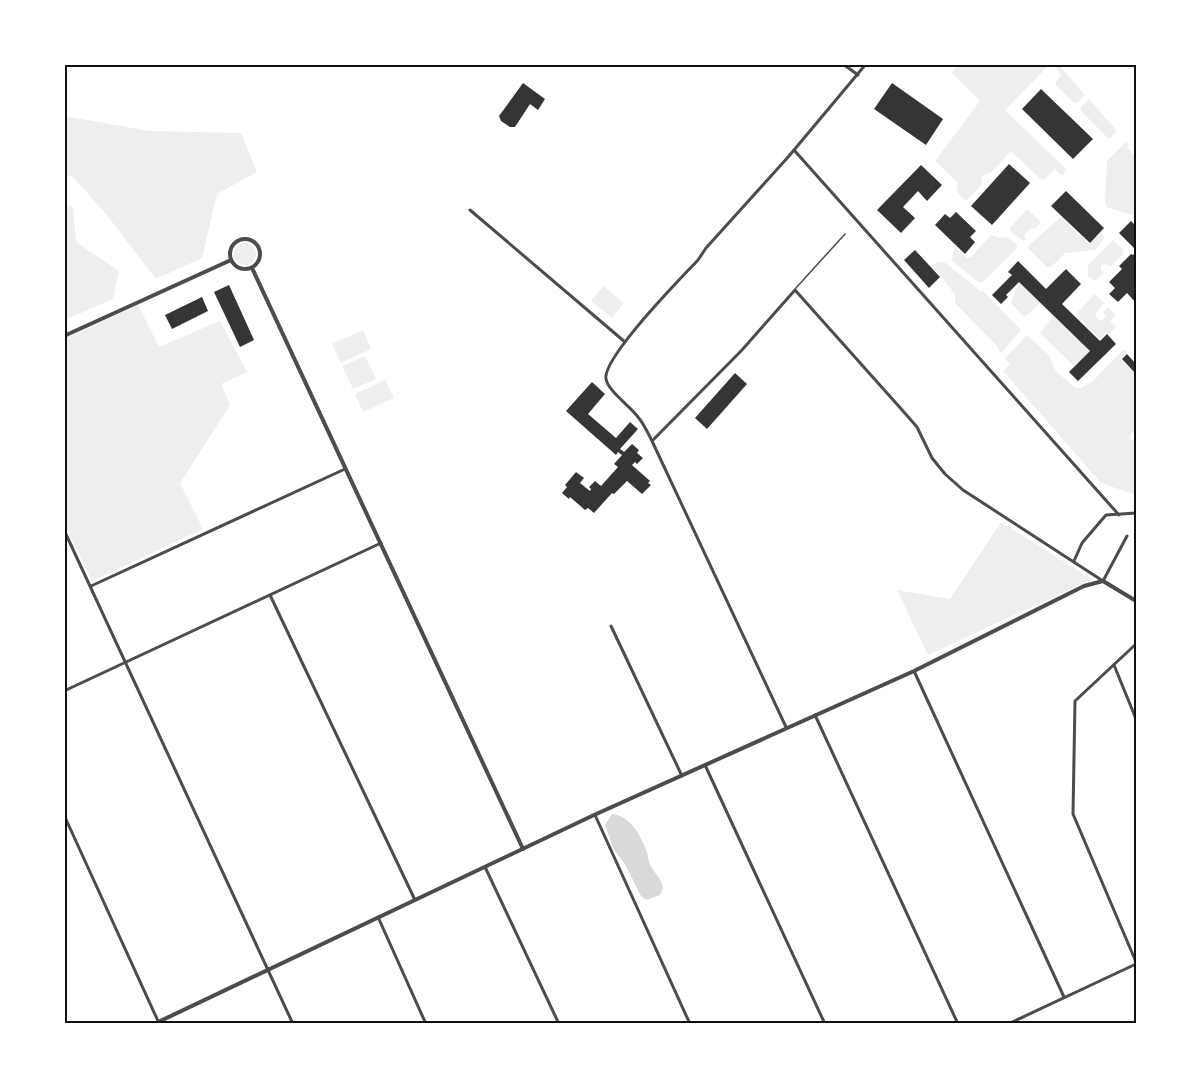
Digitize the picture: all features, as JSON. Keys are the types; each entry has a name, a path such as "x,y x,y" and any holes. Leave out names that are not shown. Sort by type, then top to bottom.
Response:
{"street":[{"path":"843,64 858,75"},
{"path":"786,727 652,441 640,418 610,387 606,379 606,371 625,342 794,150 866,64"},
{"path":"794,150 1119,515"},
{"path":"470,210 625,342"},
{"path":"241,239 251,240 259,246 261,256 252,268 242,269 231,260 233,245 241,239"},
{"path":"64,336 231,260"},
{"path":"252,268 523,849"},
{"path":"652,441 742,350 795,290 917,427 932,458 945,474 976,499 1137,601"},
{"path":"91,586 346,468"},
{"path":"1074,561 1082,543 1106,515 1137,513"},
{"path":"64,530 293,1023"},
{"path":"64,815 156,1023 594,815 914,671 1084,586 1103,581 1127,536"},
{"path":"64,691 381,543"},
{"path":"270,595 415,900"},
{"path":"611,626 682,776"},
{"path":"1008,1023 1137,963 1073,814 1076,701 1137,644"},
{"path":"1114,665 1137,719"},
{"path":"914,671 1064,997"},
{"path":"815,714 958,1023"},
{"path":"705,765 825,1023"},
{"path":"594,815 690,1023"},
{"path":"485,867 559,1023"},
{"path":"378,917 426,1023"}],"lane":[{"path":"795,290 845,234"}],"shaded area":[{"path":"958,65 1049,65 1005,110 1067,170 1062,176 1055,169 1043,181 1011,151 992,172 982,176 981,185 966,201 958,193 957,182 935,161 980,101 952,73"},
{"path":"1059,65 1085,95 1077,103 1074,103 1055,83 1061,75 1056,67"},
{"path":"1089,99 1117,131 1109,139 1081,111 1081,107"},
{"path":"65,116 149,131 241,133 257,172 217,194 202,258 156,279 106,214 72,176 65,175"},
{"path":"1126,142 1129,145 1127,147 1136,158 1136,216 1109,208 1105,202 1107,161"},
{"path":"65,204 73,208 76,242 119,271 113,299 65,320"},
{"path":"1027,209 1041,222 1035,229 1031,228 1024,235 1026,239 1023,241 1010,231 1010,228"},
{"path":"1061,217 1089,244 1101,232 1105,238 1095,250 1065,253 1051,267 1047,267 1027,247"},
{"path":"991,235 1000,238 1008,237 1017,245 1017,248 980,283 952,261 954,246 967,258 971,257"},
{"path":"1113,240 1122,248 1123,254 1110,267 1107,264 1101,265 1101,271 1104,273 1095,281 1088,276 1088,265"},
{"path":"241,243 249,243 256,250 256,258 249,265 241,265 234,258 234,250"},
{"path":"937,262 946,263 980,291 983,291 1021,330 1002,352 955,303 955,294 932,266"},
{"path":"1019,282 1041,303 1024,317 1011,303"},
{"path":"603,286 624,303 612,318 591,301"},
{"path":"1095,294 1104,303 1096,313 1096,317 1101,321 1106,316 1103,312 1108,307 1116,315 1110,321 1116,327 1109,334 1106,332 1100,339 1076,314"},
{"path":"138,305 159,347 220,321 247,372 221,384 230,405 180,483 203,529 92,581 65,526 65,339"},
{"path":"1053,316 1090,351 1074,366 1040,333"},
{"path":"363,330 371,349 341,363 332,344"},
{"path":"1026,336 1049,355 1055,370 1075,388 1081,388 1092,382 1124,349 1128,352 1121,359 1136,374 1136,433 1133,431 1129,438 1136,443 1136,495 1101,483 1003,371 1010,364 1005,358"},
{"path":"365,356 376,379 353,389 342,366"},
{"path":"385,380 394,398 363,412 355,394"},
{"path":"1001,522 1092,579 928,655 897,590 950,599"},
{"path":"612,814 629,822 641,838 650,864 662,884 660,895 646,900 641,896 625,864 614,850 605,825"}],"building":[{"path":"523,83 545,99 538,110 530,104 515,127 510,127 501,121 499,116"},
{"path":"892,83 943,119 926,145 874,109"},
{"path":"1041,89 1093,139 1073,159 1022,109"},
{"path":"1009,164 1030,183 992,225 971,206"},
{"path":"921,165 942,185 927,201 918,191 903,207 915,218 901,233 877,210"},
{"path":"1066,191 1104,228 1090,243 1051,206"},
{"path":"956,212 976,231 970,237 975,242 965,254 935,225 945,214 950,218"},
{"path":"1131,221 1136,226 1136,250 1119,233"},
{"path":"915,250 940,277 929,288 904,260"},
{"path":"1136,252 1136,303 1127,293 1118,302 1109,294 1115,288 1109,282 1122,269 1119,266"},
{"path":"1018,261 1046,289 1066,269 1081,284 1062,304 1100,341 1107,334 1116,344 1078,381 1069,372 1090,351 1019,282 1006,295 1008,297 1001,304 992,295 1012,275 1008,272"},
{"path":"229,285 254,340 240,347 214,292"},
{"path":"202,297 208,311 172,329 165,315"},
{"path":"1127,354 1136,364 1136,374 1122,359"},
{"path":"735,373 747,384 707,429 695,418"},
{"path":"592,382 605,394 588,414 616,438 630,422 638,429 620,449 624,452 632,444 639,450 637,453 643,458 637,464 635,462 632,465 650,481 648,483 651,485 642,494 627,481 614,494 612,493 594,513 588,508 585,510 562,493 567,487 565,485 576,472 584,478 580,483 590,491 589,487 595,481 601,486 618,467 614,464 622,455 618,452 616,455 566,411"}]}
